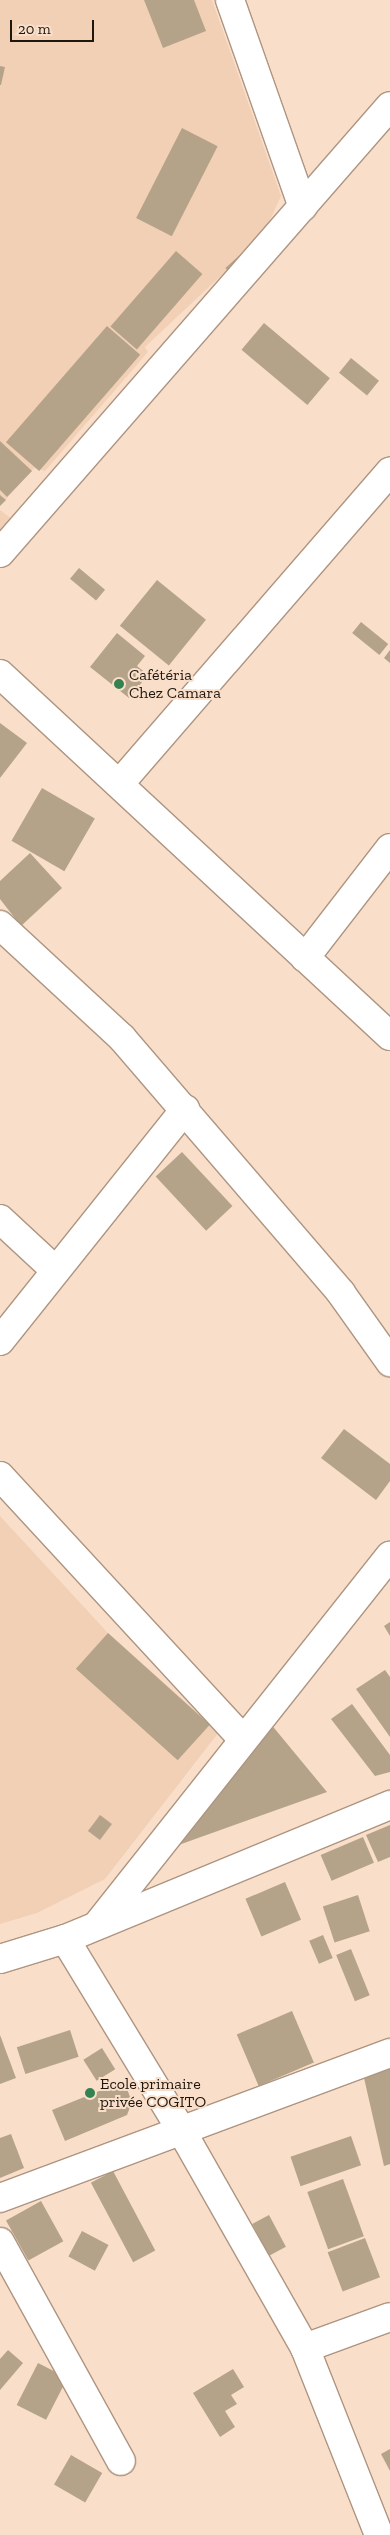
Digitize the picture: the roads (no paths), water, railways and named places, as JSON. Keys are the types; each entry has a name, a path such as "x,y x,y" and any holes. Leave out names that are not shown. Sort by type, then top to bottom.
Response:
{"street":[{"path":"230,0 304,206"},
{"path":"0,553 390,106"},
{"path":"121,782 390,471"},
{"path":"0,674 121,782 305,958 390,1036"},
{"path":"305,958 390,848"},
{"path":"0,925 122,1038 185,1109 341,1294 390,1362"},
{"path":"0,1342 54,1270 185,1109"},
{"path":"0,1219 54,1270"},
{"path":"0,1476 242,1738"},
{"path":"98,1924 242,1738 390,1556"},
{"path":"0,1959 66,1939 98,1924 390,1805"},
{"path":"66,1939 180,2128 305,2348 380,2535"},
{"path":"0,2198 180,2128 390,2053"},
{"path":"0,2242 121,2461"},
{"path":"305,2348 390,2317"}],"place":[{"name":"Cafétéria Chez Camara","path":"119,684"},
{"name":"Ecole primaire privée COGITO","path":"90,2093"}]}
